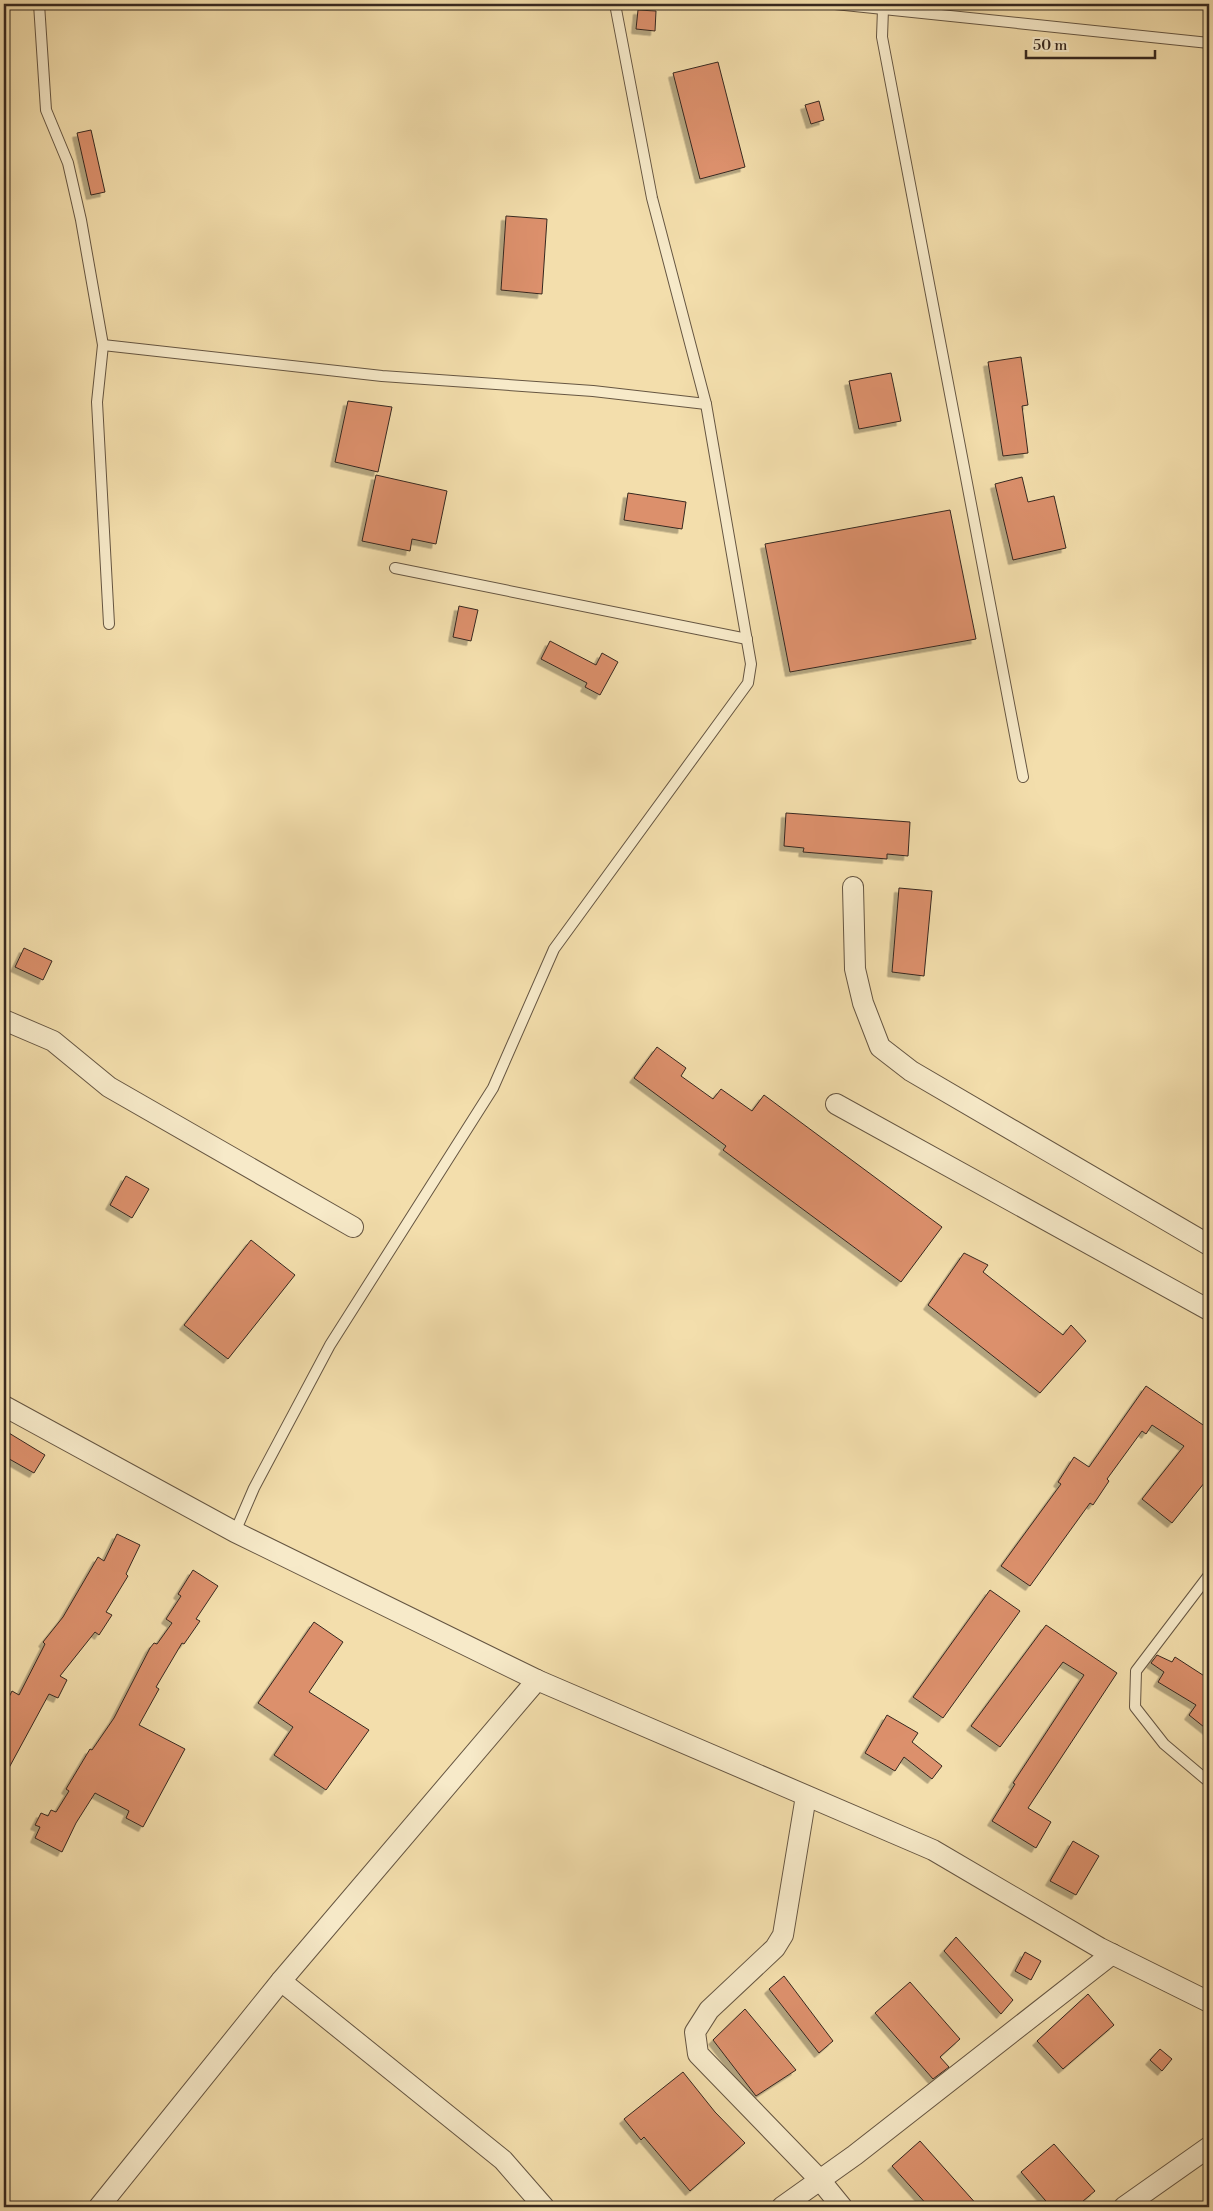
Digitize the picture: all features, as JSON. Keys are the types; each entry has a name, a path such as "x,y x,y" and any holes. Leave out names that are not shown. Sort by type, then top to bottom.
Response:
{"street":[{"path":"853,887 856,969 863,1003 880,1047 910,1071 1209,1245"},
{"path":"4,1020 53,1041 109,1087 352,1227"},
{"path":"836,1104 1209,1310"},
{"path":"4,1406 235,1532 537,1680 933,1850 1112,1954 1209,2002"},
{"path":"98,2207 281,1981 537,1680"},
{"path":"806,1796 783,1935 774,1948 709,2010 695,2032 698,2054 820,2180 842,2207"},
{"path":"782,2207 820,2180 1112,1954"},
{"path":"281,1981 503,2160 544,2207"},
{"path":"1124,2207 1206,2154"}],"lane":[{"path":"39,4 46,110 68,164 81,220 103,345 97,402 109,624"},
{"path":"235,1532 254,1488 330,1345 493,1088 554,949 748,683 751,664 706,404 652,198 614,4"},
{"path":"835,4 1209,43"},
{"path":"883,9 882,37 1023,778"},
{"path":"103,345 382,376 593,391 706,404"},
{"path":"395,568 747,639"},
{"path":"1209,1575 1206,1588 1136,1671 1135,1707 1164,1744 1209,1782"}],"building":[{"path":"638,10 656,11 655,31 636,29"},
{"path":"718,62 745,167 700,179 673,73"},
{"path":"819,101 824,120 811,124 805,105"},
{"path":"91,130 105,192 91,195 77,133"},
{"path":"506,216 547,219 542,294 501,290"},
{"path":"1021,357 1028,405 1022,406 1028,453 1003,456 988,362"},
{"path":"891,373 901,421 859,429 849,381"},
{"path":"348,401 392,407 378,472 335,462"},
{"path":"376,475 447,491 436,544 412,539 410,551 362,541"},
{"path":"1022,477 1028,502 1054,496 1066,548 1013,560 995,484"},
{"path":"628,493 686,502 682,529 624,520"},
{"path":"950,510 976,639 790,672 765,544"},
{"path":"459,606 478,610 471,641 453,637"},
{"path":"550,641 596,665 602,653 618,662 600,695 585,687 587,683 541,659"},
{"path":"786,813 910,822 908,856 887,854 887,859 803,852 804,848 784,846"},
{"path":"899,888 932,891 924,976 892,972"},
{"path":"24,948 52,961 43,980 15,967"},
{"path":"657,1047 686,1068 681,1076 713,1099 721,1089 752,1111 764,1095 942,1227 901,1282 723,1150 726,1146 634,1078"},
{"path":"126,1176 149,1189 132,1218 110,1205"},
{"path":"251,1240 295,1275 228,1359 184,1325"},
{"path":"964,1253 988,1265 983,1272 1063,1335 1071,1325 1086,1341 1040,1393 928,1305"},
{"path":"1146,1386 1209,1429 1209,1477 1172,1523 1142,1499 1184,1446 1152,1425 1146,1434 1142,1431 1107,1479 1109,1481 1093,1505 1090,1503 1030,1586 1001,1566 1061,1484 1058,1482 1074,1457 1089,1467"},
{"path":"4,1430 45,1455 34,1473 4,1456"},
{"path":"117,1534 140,1545 126,1574 128,1576 106,1612 112,1615 99,1635 95,1632 60,1676 67,1680 58,1698 49,1694 4,1777 4,1707 12,1691 19,1695 45,1644 43,1642 63,1617 98,1557 104,1561"},
{"path":"193,1570 218,1586 196,1619 200,1621 184,1644 182,1643 156,1687 159,1689 139,1725 185,1749 143,1827 126,1818 129,1811 95,1793 76,1823 62,1852 35,1838 40,1827 35,1825 41,1813 48,1816 51,1810 56,1812 69,1791 66,1789 90,1749 92,1750 114,1718 150,1648 154,1643 157,1644 172,1623 166,1619 181,1596 178,1594"},
{"path":"990,1590 1020,1611 943,1718 913,1697"},
{"path":"314,1622 343,1642 309,1692 369,1730 326,1790 274,1755 293,1727 258,1703"},
{"path":"1046,1625 1117,1673 1028,1808 1051,1822 1036,1848 992,1821 1015,1784 1013,1783 1084,1675 1063,1662 1000,1747 971,1726"},
{"path":"1157,1655 1172,1662 1175,1657 1209,1679 1209,1731 1189,1715 1196,1705 1158,1682 1164,1672 1151,1663"},
{"path":"887,1715 918,1733 912,1742 942,1766 932,1779 904,1757 895,1771 865,1753"},
{"path":"1073,1841 1099,1856 1076,1895 1050,1881"},
{"path":"956,1937 1013,2000 1001,2014 944,1951"},
{"path":"1025,1952 1041,1961 1031,1980 1015,1971"},
{"path":"784,1976 833,2041 819,2053 769,1989"},
{"path":"910,1982 960,2039 940,2057 949,2067 933,2079 875,2013"},
{"path":"1088,1994 1114,2025 1063,2069 1037,2041"},
{"path":"745,2009 796,2070 756,2096 713,2040"},
{"path":"1160,2049 1172,2059 1162,2071 1150,2060"},
{"path":"683,2072 715,2112 745,2143 690,2191 644,2137 641,2140 624,2119"},
{"path":"920,2141 979,2207 929,2207 892,2166"},
{"path":"1054,2144 1095,2191 1076,2207 1051,2207 1021,2172"}]}
